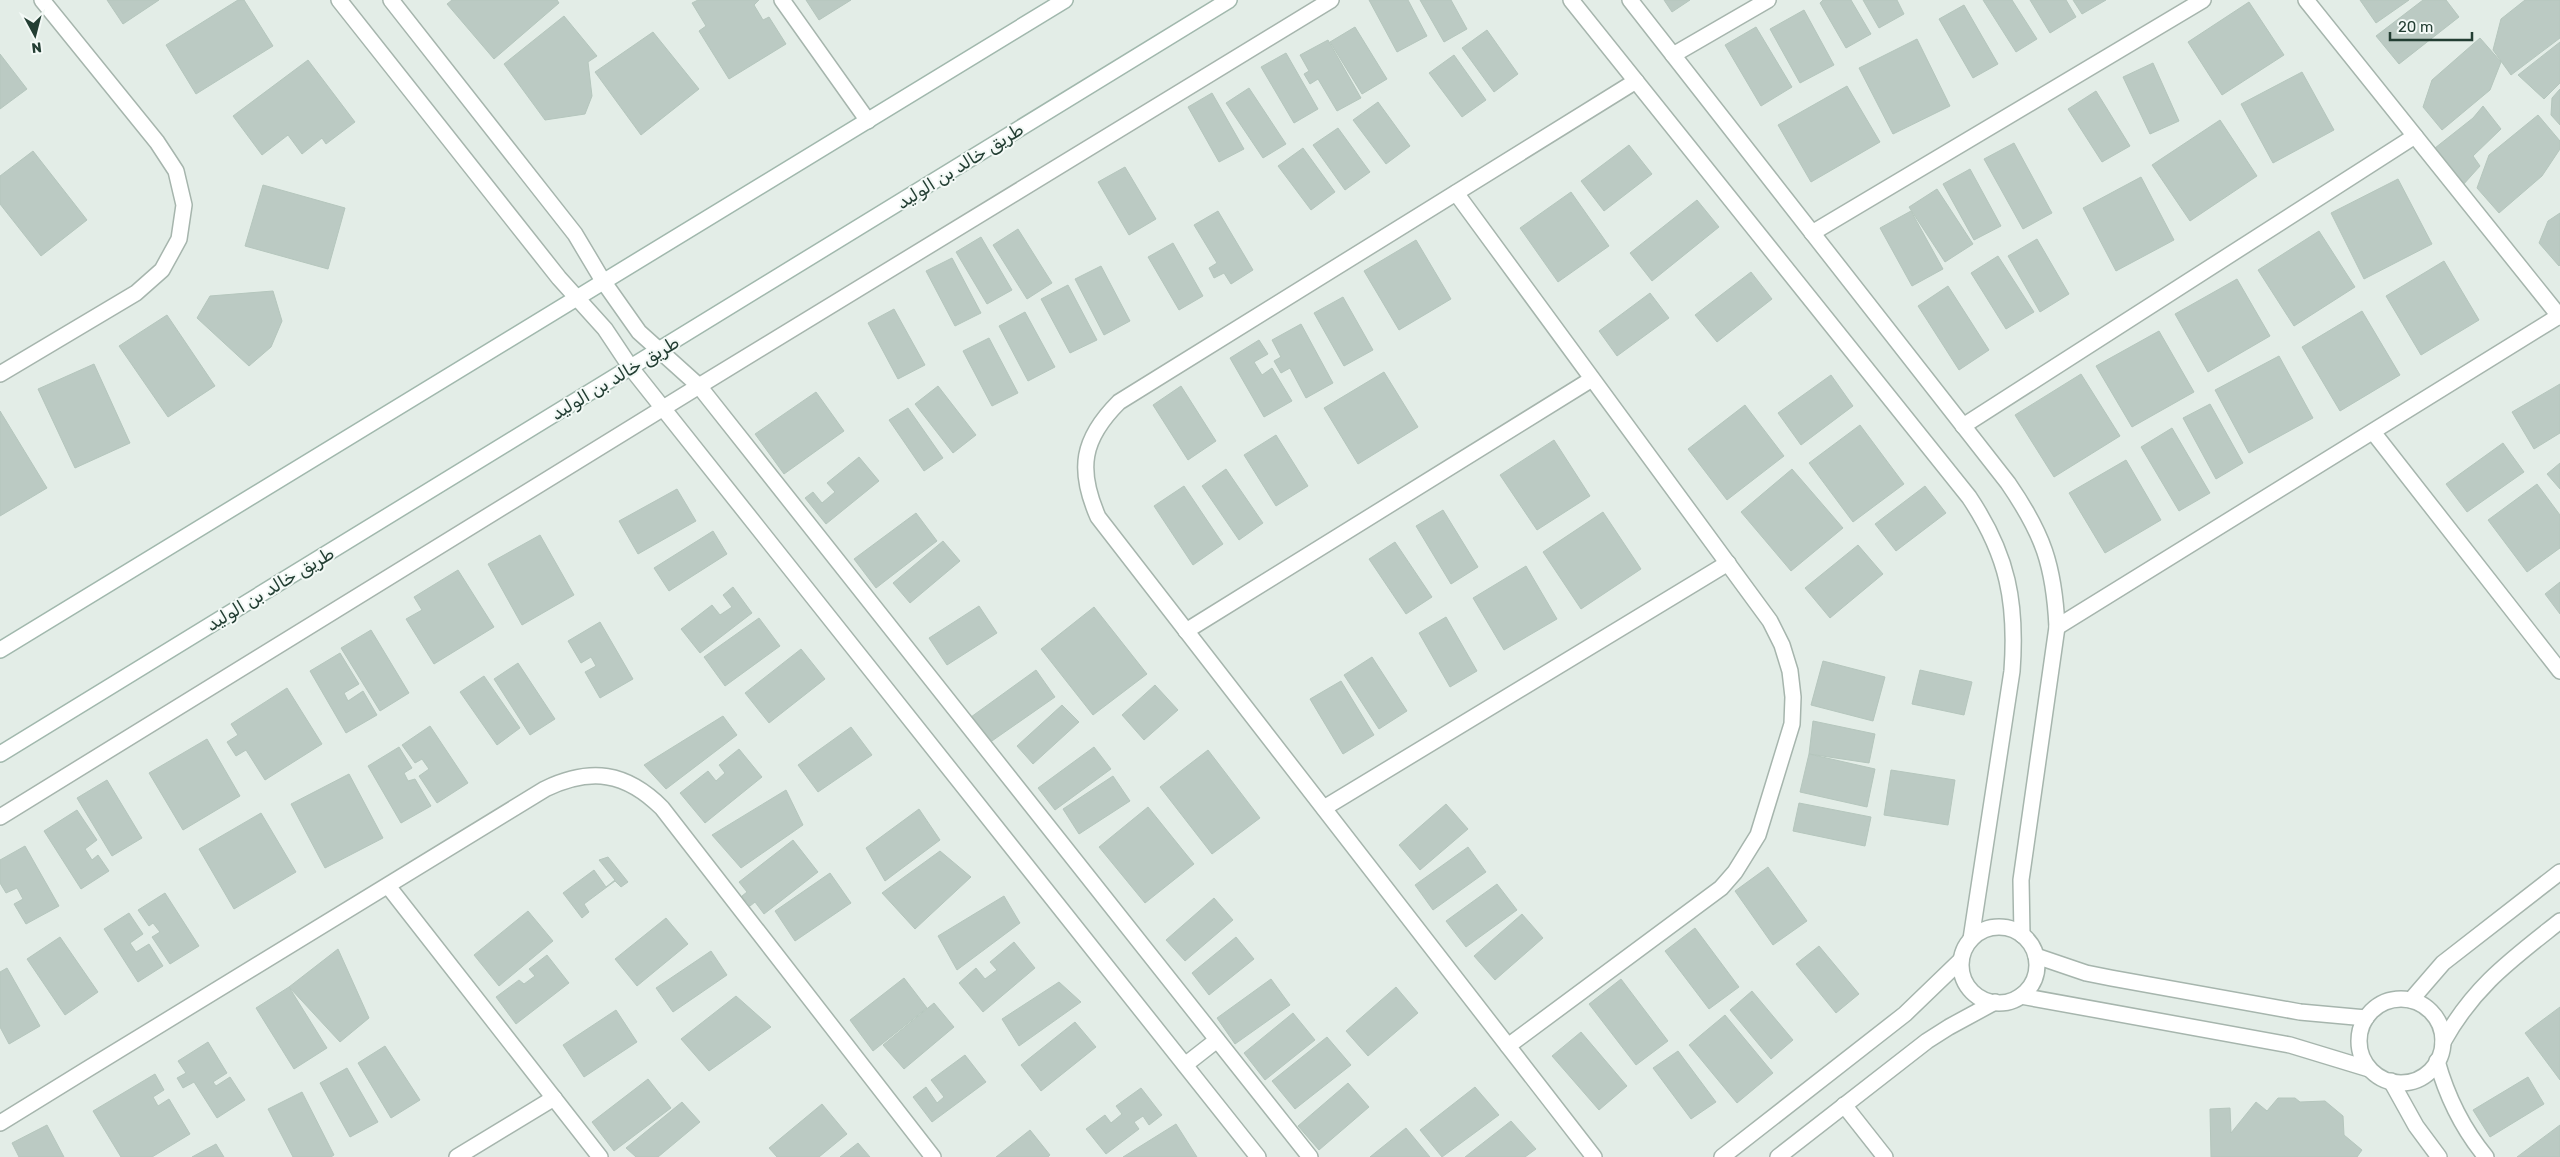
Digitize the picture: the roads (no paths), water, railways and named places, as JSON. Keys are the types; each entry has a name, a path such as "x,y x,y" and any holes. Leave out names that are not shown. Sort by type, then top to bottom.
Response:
{"street":[{"path":"0,374 136,292 162,270 179,240 184,205 176,171 157,142 42,0"},
{"path":"339,0 576,299 605,329 631,368 662,408 1258,1157"},
{"path":"391,0 575,234 603,281 639,332 699,386 1310,1157"},
{"path":"782,0 868,121"},
{"path":"0,650 1065,0"},
{"name":"طريق خالد بن الوليد","path":"0,754 1230,0"},
{"path":"0,816 662,408 1331,0"},
{"path":"1571,0 1969,497 1983,517 2000,554 2010,592 2015,631 2012,671 1971,939"},
{"path":"1630,0 1963,426 2030,515 2046,551 2055,588 2058,627 2021,880 2022,935"},
{"path":"1673,56 1768,0"},
{"path":"1812,233 2203,0"},
{"path":"2058,627 2560,316 2306,0"},
{"path":"1594,1157 1098,517 1088,494 1085,468 1089,443 1101,420 1119,402 1636,81"},
{"path":"1963,426 2415,136"},
{"path":"1456,193 1774,629 1790,671 1793,697 1792,724 1758,835 1735,872 1720,888 1508,1046"},
{"path":"1186,631 1592,379"},
{"path":"2373,432 2560,670"},
{"path":"1324,808 1728,564"},
{"path":"0,1123 256,964 388,886 545,789 564,779 585,775 628,782 646,793 662,808 933,1157"},
{"path":"2411,1000 2443,963 2560,872"},
{"path":"388,886 600,1157"},
{"path":"2443,1042 2439,1026 2431,1012 2411,1000 2391,1000 2381,1004 2366,1018 2360,1030 2359,1044 2362,1057 2369,1069 2379,1077 2390,1081 2404,1082 2417,1079 2429,1072 2437,1061 2443,1042 2467,1003 2498,970 2560,921"},
{"path":"2010,928 2022,935 2031,944 2036,956 2034,978 2021,996 2009,1001 1996,1002 1984,1000 1966,984 1962,973 1961,960 1964,949 1971,939 1982,931 2010,928"},
{"path":"2036,956 2086,973 2120,980 2322,1016 2366,1018"},
{"path":"1722,1157 1905,1014 1961,960"},
{"path":"2021,996 2290,1045 2369,1069"},
{"path":"1778,1157 1927,1041 1949,1026 1996,1002"},
{"path":"1185,1065 1217,1040"},
{"path":"2437,1061 2453,1106 2464,1128 2486,1157"},
{"path":"2390,1081 2416,1126 2439,1157"},
{"path":"457,1157 554,1098"},
{"path":"1844,1105 1885,1157"}]}
